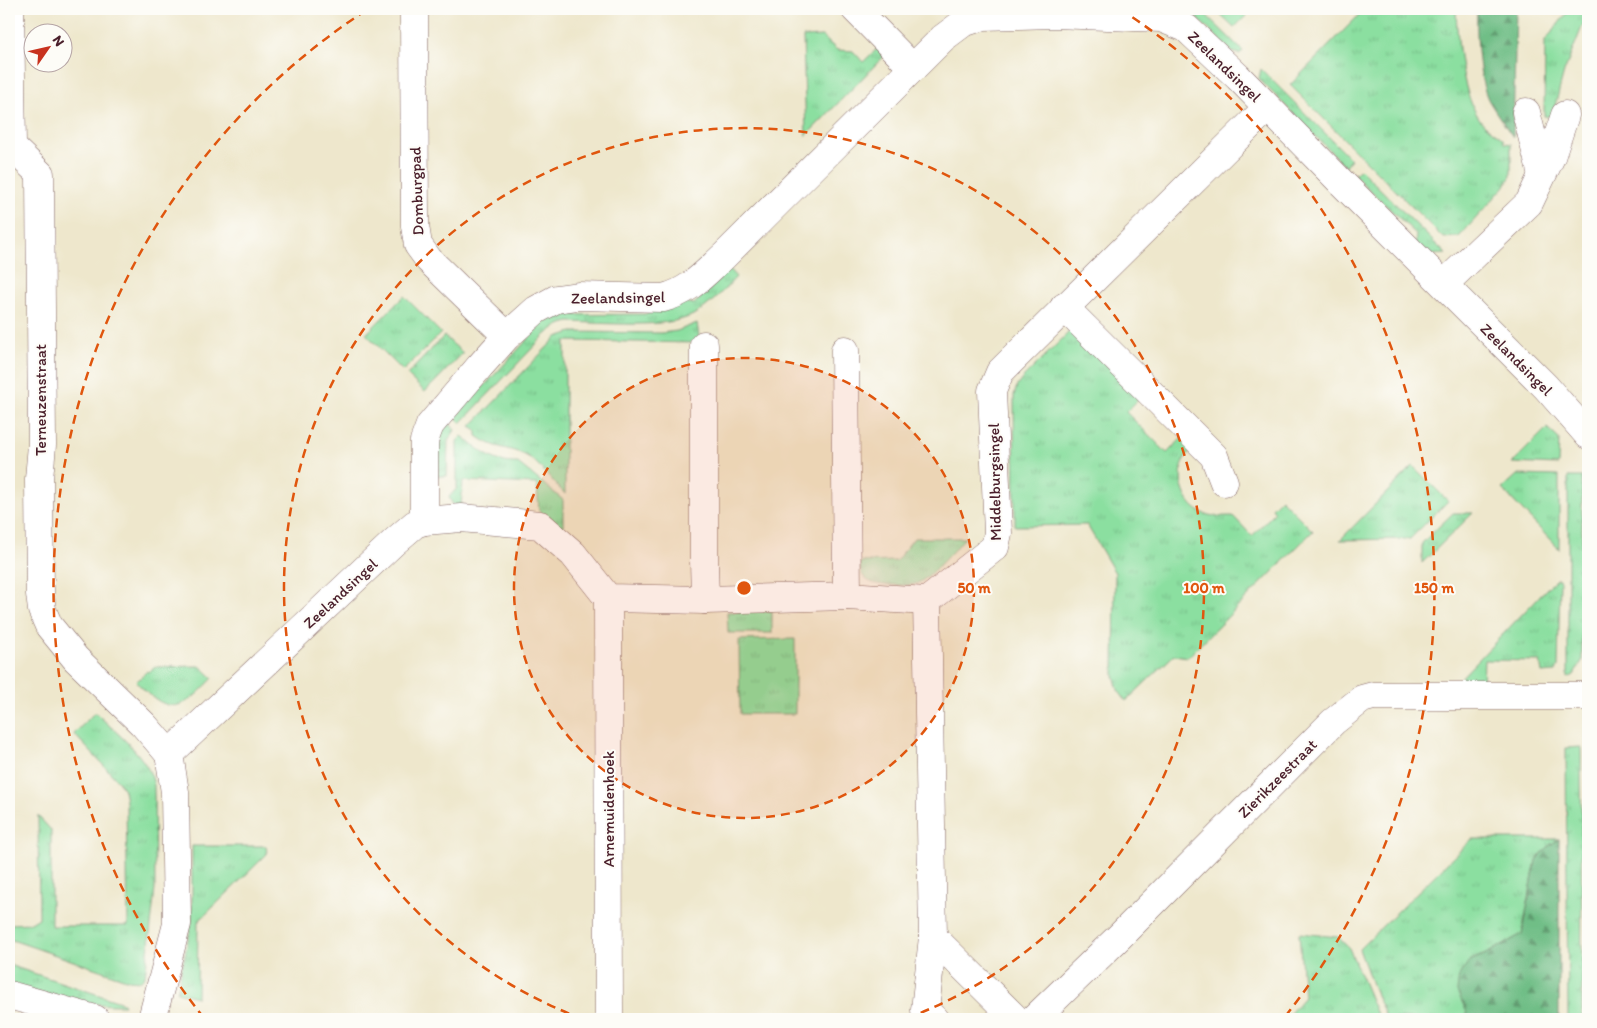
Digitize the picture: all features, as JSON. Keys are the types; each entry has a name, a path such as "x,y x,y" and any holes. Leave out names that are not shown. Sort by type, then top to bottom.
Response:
{"street":[{"name":"Terneuzenstraat","path":"10,9 12,148 40,174 42,445 39,479 40,594 42,610 49,626 76,659 144,725 169,754"},
{"name":"Domburgpad","path":"414,9 415,226 418,245 429,260 508,336"},
{"path":"855,9 913,68"},
{"name":"Zeelandsingel","path":"169,754 394,542 415,524 424,521 424,441 430,425 473,373 536,310 556,299 578,296 663,298 687,290 724,256 943,38 963,23 984,16 1133,13 1161,18 1186,28 1232,71 1546,387 1588,435"},
{"name":"Middelburgsingel","path":"926,601 996,548 998,533 992,391 1000,372 1267,108"},
{"path":"1526,112 1542,175"},
{"path":"1444,284 1529,203 1550,157 1565,115"},
{"path":"1064,307 1214,456 1224,482"},
{"path":"704,345 704,560 706,600"},
{"path":"845,350 847,596"},
{"path":"424,521 461,518 540,525 573,554 608,598 706,600 847,596 926,601 933,937 925,1010 934,1019"},
{"name":"Arnemuidenhoek","path":"608,598 609,1019"},
{"name":"Zierikzeestraat","path":"1034,1019 1120,936 1333,722 1362,699 1373,696 1588,696"},
{"path":"152,1019 177,924 175,792 169,754"},
{"path":"933,937 1016,1019"},
{"path":"9,995 95,1019"}],"green space":[{"path":"1182,9 1200,9 1243,51 1239,54 1232,52 1198,19"},
{"path":"1214,9 1253,9 1234,28"},
{"path":"1365,9 1456,9 1462,68 1465,84 1475,112 1486,126 1503,139 1504,143 1511,144 1511,176 1505,186 1459,237 1443,238 1290,85"},
{"path":"1477,9 1516,9 1513,137 1485,92 1478,56"},
{"path":"1570,9 1588,9 1588,15 1564,72 1552,117 1544,116 1545,41"},
{"path":"822,36 837,50 853,51 863,62 878,48 883,57 806,136 803,37"},
{"path":"1261,69 1351,159 1345,166 1262,82 1259,78"},
{"path":"1360,169 1446,254 1430,255 1415,246 1416,234 1354,175"},
{"path":"725,265 736,277 716,298 693,315 682,319 651,324 570,322 556,327 543,337 461,423 455,417 544,322 562,315 648,314 670,304 681,302 694,304 711,288 712,276"},
{"path":"404,296 441,333 403,371 366,334"},
{"path":"697,323 700,343 565,341 565,494 530,458 519,452 495,446 483,440 477,436 477,431 471,426 557,337 572,332 661,333 677,331"},
{"path":"1070,331 1142,396 1126,412 1167,453 1183,437 1193,448 1185,458 1181,476 1187,499 1198,510 1212,516 1233,516 1252,536 1275,512 1272,508 1281,499 1313,531 1188,657 1174,655 1126,701 1118,690 1114,675 1115,573 1087,525 1015,526 1014,395 1022,379"},
{"path":"444,336 463,353 425,392 407,375"},
{"path":"449,423 455,430 448,441 447,476 437,476 439,438 441,432"},
{"path":"1547,428 1559,439 1558,465 1512,463"},
{"path":"462,436 494,459 518,463 563,500 563,533 539,510 537,484 463,481 461,506 453,505 449,497 457,488 457,441"},
{"path":"1413,466 1448,501 1410,539 1340,540"},
{"path":"1517,475 1559,476 1559,549 1502,489"},
{"path":"1568,477 1582,477 1582,661 1574,675 1568,678"},
{"path":"1453,513 1473,513 1422,563 1422,543"},
{"path":"914,538 965,538 931,574 912,585 878,584 867,580 863,576 860,562 896,561"},
{"path":"1556,579 1560,581 1558,667 1556,672 1542,673 1540,661 1484,660 1483,682 1455,684"},
{"path":"772,611 772,633 728,633 727,612"},
{"path":"795,639 795,714 740,714 739,640"},
{"path":"200,666 213,678 192,698 175,706 167,705 158,700 136,682 147,671 149,672 155,667"},
{"path":"95,712 138,755 151,775 154,785 155,889 145,976 140,981 129,980 9,939 9,924 31,923 39,918 38,816 51,830 51,926 128,926 126,802 124,790 119,782 74,734"},
{"path":"1581,747 1582,1019 1568,1019 1566,748"},
{"path":"1472,839 1559,839 1549,846 1536,860 1522,934 1469,961 1467,1014 1470,1019 1387,1019 1359,949"},
{"path":"1559,839 1559,1019 1470,1019 1457,991 1459,975 1469,961 1522,934 1536,860 1549,846"},
{"path":"192,846 266,846 267,854 198,922 197,997 177,992 192,921"},
{"path":"1299,933 1338,937 1349,948 1379,1019 1285,1019 1304,997"},
{"path":"9,965 123,1003 124,1005 80,1002 9,985"}]}
